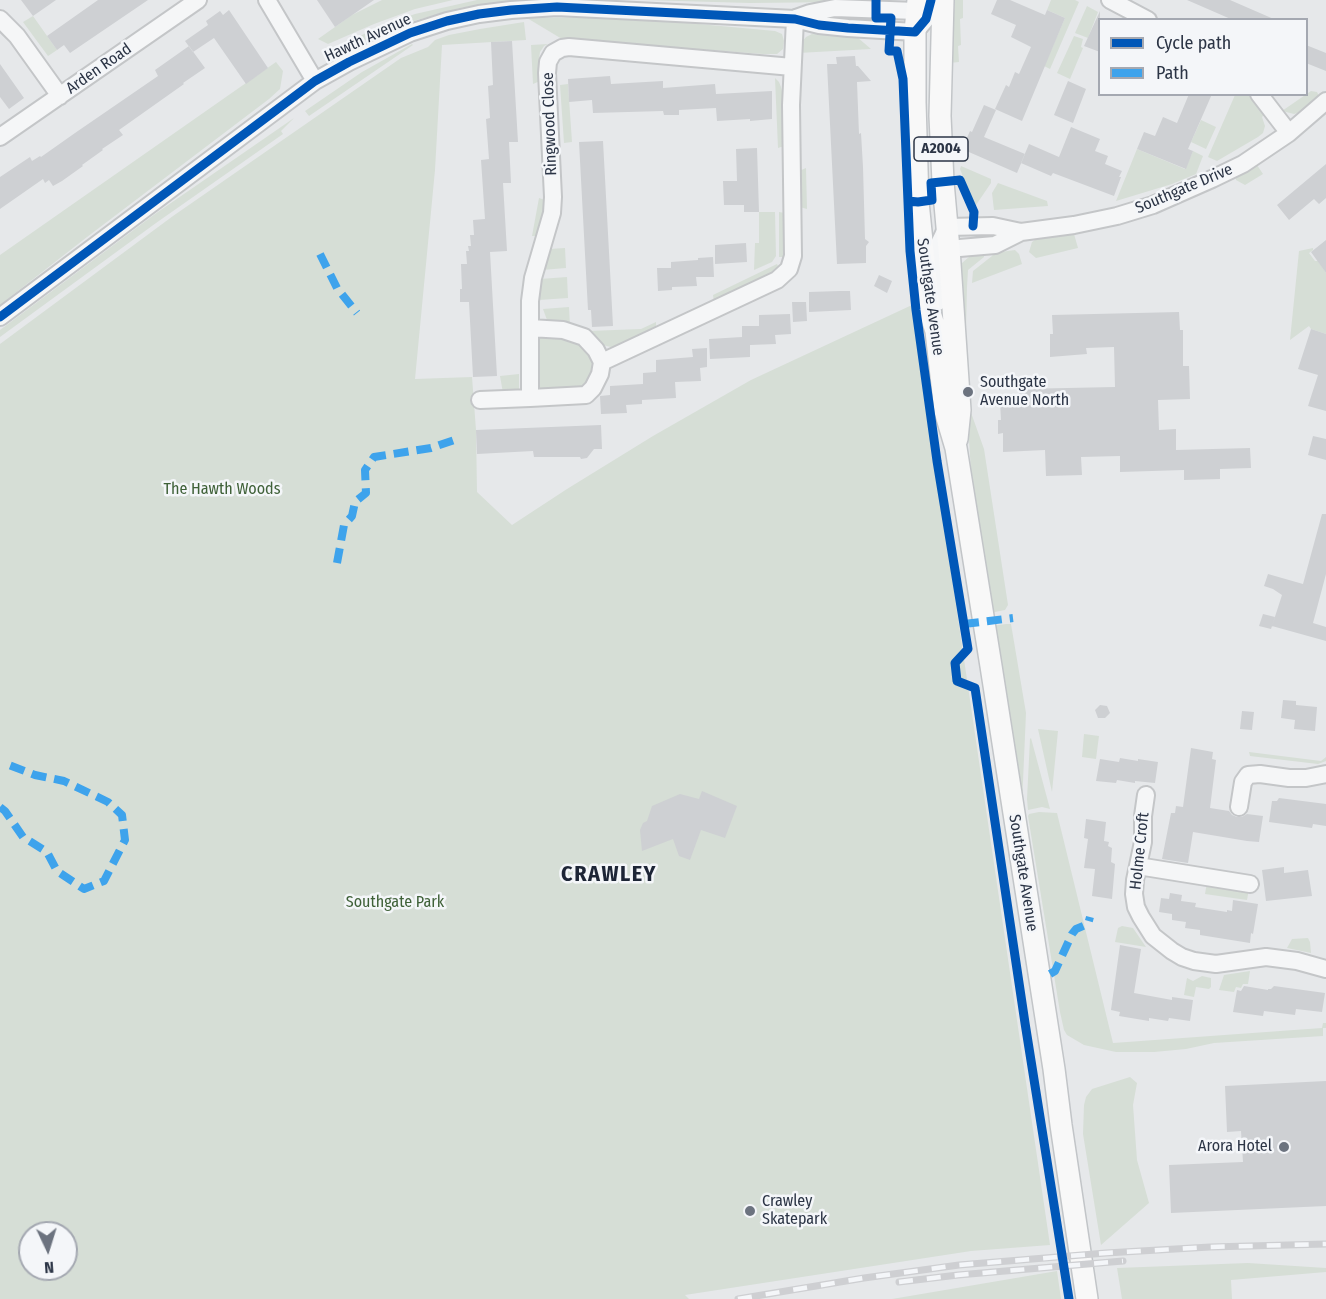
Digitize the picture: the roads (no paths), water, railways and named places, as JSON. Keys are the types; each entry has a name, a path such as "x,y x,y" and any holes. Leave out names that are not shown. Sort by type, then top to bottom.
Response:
{"main road":[{"name":"Southgate Avenue","path":"944,0 940,116 947,227 936,250 929,310 936,331 945,411 956,448 1054,1069 1060,1125 1087,1299"},
{"name":"Southgate Avenue","path":"921,12 915,102 918,202 936,250 960,410 956,448"}],"street":[{"name":"Arden Road","path":"0,137 198,0"},
{"path":"267,0 315,81"},
{"path":"1110,0 1144,18"},
{"name":"Hawth Avenue","path":"0,317 315,81 410,33 479,14 557,4 795,19 819,25 848,28 921,12"},
{"path":"921,12 937,33 941,48"},
{"path":"0,19 17,36 60,96"},
{"path":"603,362 777,279 789,269 793,256 791,142 795,19"},
{"name":"Ringwood Close","path":"530,398 530,301 533,278 552,213 547,73 548,62 553,53 569,47 792,67"},
{"path":"1261,96 1289,133"},
{"name":"Southgate Drive","path":"936,250 995,245 1022,232 1074,225 1117,216 1153,205 1244,164 1289,133 1326,101"},
{"name":"Southgate Drive","path":"947,227 993,226 1022,232"},
{"path":"480,400 586,395 593,388 603,362 584,337 562,330 530,328"},
{"path":"1239,807 1243,782 1248,775 1306,778 1326,774"},
{"name":"Holme Croft","path":"1146,795 1143,842 1134,894 1136,907 1153,936 1182,957 1194,962 1216,964 1266,957 1282,958 1326,969"},
{"path":"1138,866 1250,884"}],"railway":[{"path":"738,1299 959,1265 1210,1247 1326,1244"},
{"path":"899,1282 1123,1261"}],"place":[{"name":"Southgate Avenue North","path":"968,392"},
{"name":"Arora Hotel","path":"1284,1147"},
{"name":"Crawley Skatepark","path":"750,1211"}],"district":[{"name":"CRAWLEY","path":"609,875"}],"park label":[{"name":"The Hawth Woods","path":"222,490"},
{"name":"Southgate Park","path":"395,903"}]}
